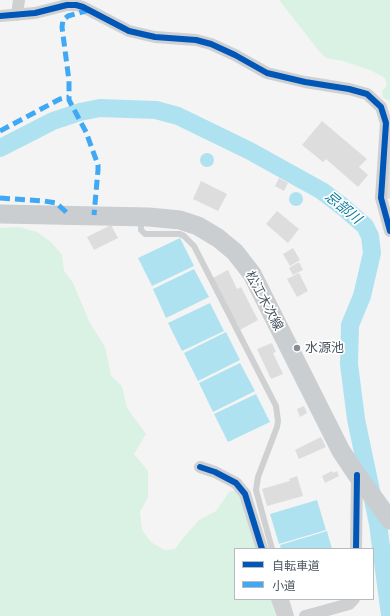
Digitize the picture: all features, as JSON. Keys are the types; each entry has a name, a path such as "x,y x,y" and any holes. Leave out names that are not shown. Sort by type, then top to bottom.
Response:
{"main road":[{"name":"松江木次線","path":"0,214 141,216 180,220 198,226 218,238 235,252 252,274 341,451 390,520"}],"street":[{"path":"17,15 19,0"},
{"path":"0,16 35,13 67,5 76,5 83,7 129,31 155,37 196,40 211,44 235,55 267,73 304,82 349,89 367,94 381,107 386,123 381,198 390,231"},
{"path":"200,467 215,472 236,483 245,494 262,548"},
{"path":"356,548 361,480"},
{"path":"277,600 283,616"},
{"path":"305,616 320,614 349,604 353,600"}],"lane":[{"path":"141,216 141,230 145,234 180,234 194,246 276,406 278,421 277,427 258,477 256,490 272,548"},
{"path":"286,600 291,616"}],"green space":[{"path":"279,0 390,0 390,101 383,98 382,91 387,85 385,78 370,70 343,61 326,58"},
{"path":"19,227 37,232 51,242 62,255 64,271 73,283 90,323 105,347 111,376 122,386 127,408 146,434 134,454 148,471 148,497 140,512 142,530 151,542 164,550 175,549 199,520 216,511 230,491 243,491 260,548 234,548 234,600 271,600 276,616 0,616 0,228"}],"water":[{"path":"204,153 210,153 214,157 214,163 210,167 204,167 200,163 200,157"},
{"path":"293,192 299,192 303,196 303,202 299,206 293,206 289,202 289,196"},
{"path":"180,238 194,266 152,286 138,258"},
{"path":"194,269 209,297 166,318 153,289"},
{"path":"210,303 224,331 182,351 168,323"},
{"path":"226,332 240,360 198,381 184,353"},
{"path":"240,363 255,391 213,412 199,383"},
{"path":"256,394 270,422 228,442 214,414"},
{"path":"317,500 326,530 279,544 270,514"},
{"path":"327,531 332,548 281,548 280,545"}],"building":[{"path":"322,121 367,159 359,167 368,175 358,187 326,159 323,162 302,145"},
{"path":"390,147 390,199 385,198"},
{"path":"279,178 288,183 284,191 275,186"},
{"path":"201,181 227,194 218,211 193,199"},
{"path":"277,211 299,229 288,243 266,224"},
{"path":"111,225 118,238 94,250 87,237"},
{"path":"293,248 300,260 290,266 283,254"},
{"path":"299,262 303,270 293,275 289,268"},
{"path":"228,270 237,289 241,287 258,320 240,330 213,278"},
{"path":"299,273 308,291 297,297 287,279"},
{"path":"272,343 276,352 273,353 283,374 271,379 257,349"},
{"path":"304,406 307,413 300,417 297,409"},
{"path":"321,437 326,447 299,459 295,450"},
{"path":"332,471 333,473 337,471 339,476 325,483 322,476"},
{"path":"297,476 303,496 267,506 262,489 290,481 289,479"}],"waterway":[{"name":"忌部川","path":"0,148 53,121 80,112 100,108 156,110 178,116 250,151 322,191 365,226 370,236 372,253 362,296 350,325 349,364 356,419 378,524 390,615"}],"marked path":[{"path":"89,10 68,16 63,20 62,27 69,81 69,100 86,132 98,165 94,215"},
{"path":"0,131 60,99 69,97"},
{"path":"0,198 56,203 69,216"}],"cycle path":[{"path":"0,16 35,13 67,5 76,5 83,7 129,31 155,37 196,40 211,44 235,55 267,73 367,94 381,107 386,123 381,198 390,231"},
{"path":"200,467 215,472 236,483 245,494 262,548"},
{"path":"356,548 357,475"}],"place":[{"name":"水源池","path":"297,348"}]}
